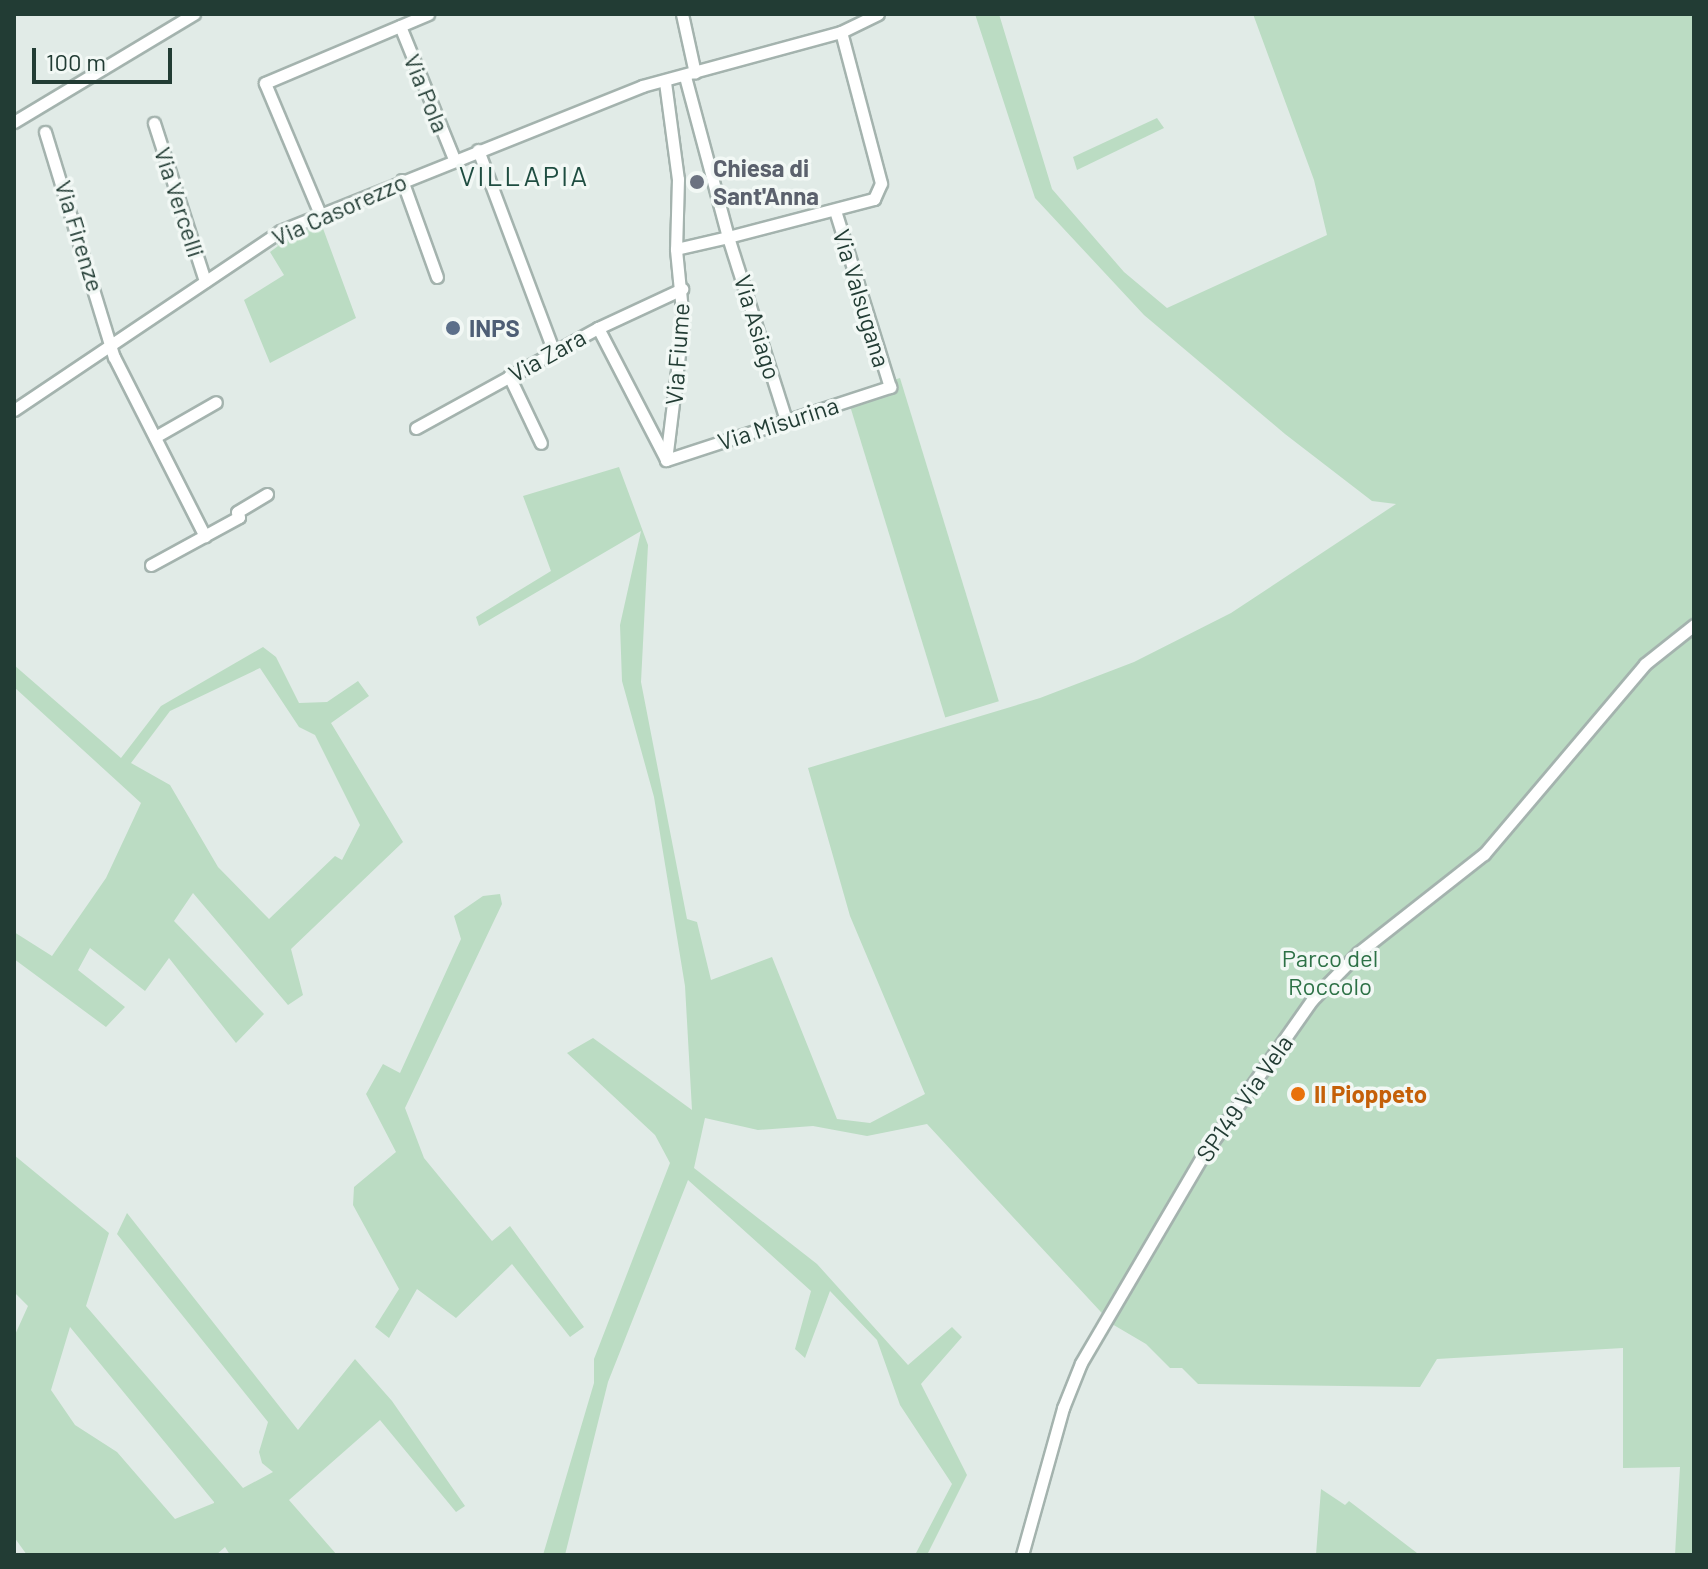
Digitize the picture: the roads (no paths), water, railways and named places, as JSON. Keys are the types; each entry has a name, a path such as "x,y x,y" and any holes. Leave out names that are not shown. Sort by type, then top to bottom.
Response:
{"street":[{"path":"14,122 194,14"},
{"path":"320,214 265,83 428,14"},
{"name":"Via Asiago","path":"682,14 690,75 728,237 786,420"},
{"name":"Via Casorezzo","path":"14,410 280,231 642,86 841,32 878,14"},
{"name":"Via Pola","path":"400,26 454,159"},
{"path":"676,249 874,199 881,183 841,32"},
{"name":"Via Fiume","path":"665,82 678,179 676,249 682,289 680,359 666,460"},
{"name":"Via Vercelli","path":"154,123 205,281"},
{"name":"Via Firenze","path":"45,132 112,342 114,357 205,536"},
{"path":"478,150 554,352"},
{"path":"402,180 437,277"},
{"name":"Via Valsugana","path":"835,210 890,387"},
{"name":"Via Zara","path":"416,428 598,328 682,289"},
{"path":"598,328 666,460"},
{"path":"509,376 541,443"},
{"name":"Via Misurina","path":"666,460 890,387"},
{"path":"155,437 216,402"},
{"path":"151,565 205,536 267,494"},
{"name":"SP149 Via Vela","path":"1022,1555 1063,1408 1081,1363 1203,1155 1303,1013 1358,953 1484,854 1645,664 1694,625"}],"place":[{"name":"Chiesa di Sant'Anna","path":"697,182"},
{"name":"INPS","path":"453,328"},
{"name":"Il Pioppeto","path":"1298,1094"}],"district":[{"name":"VILLAPIA","path":"524,175"}],"park label":[{"name":"Parco del Roccolo","path":"1330,972"}]}
